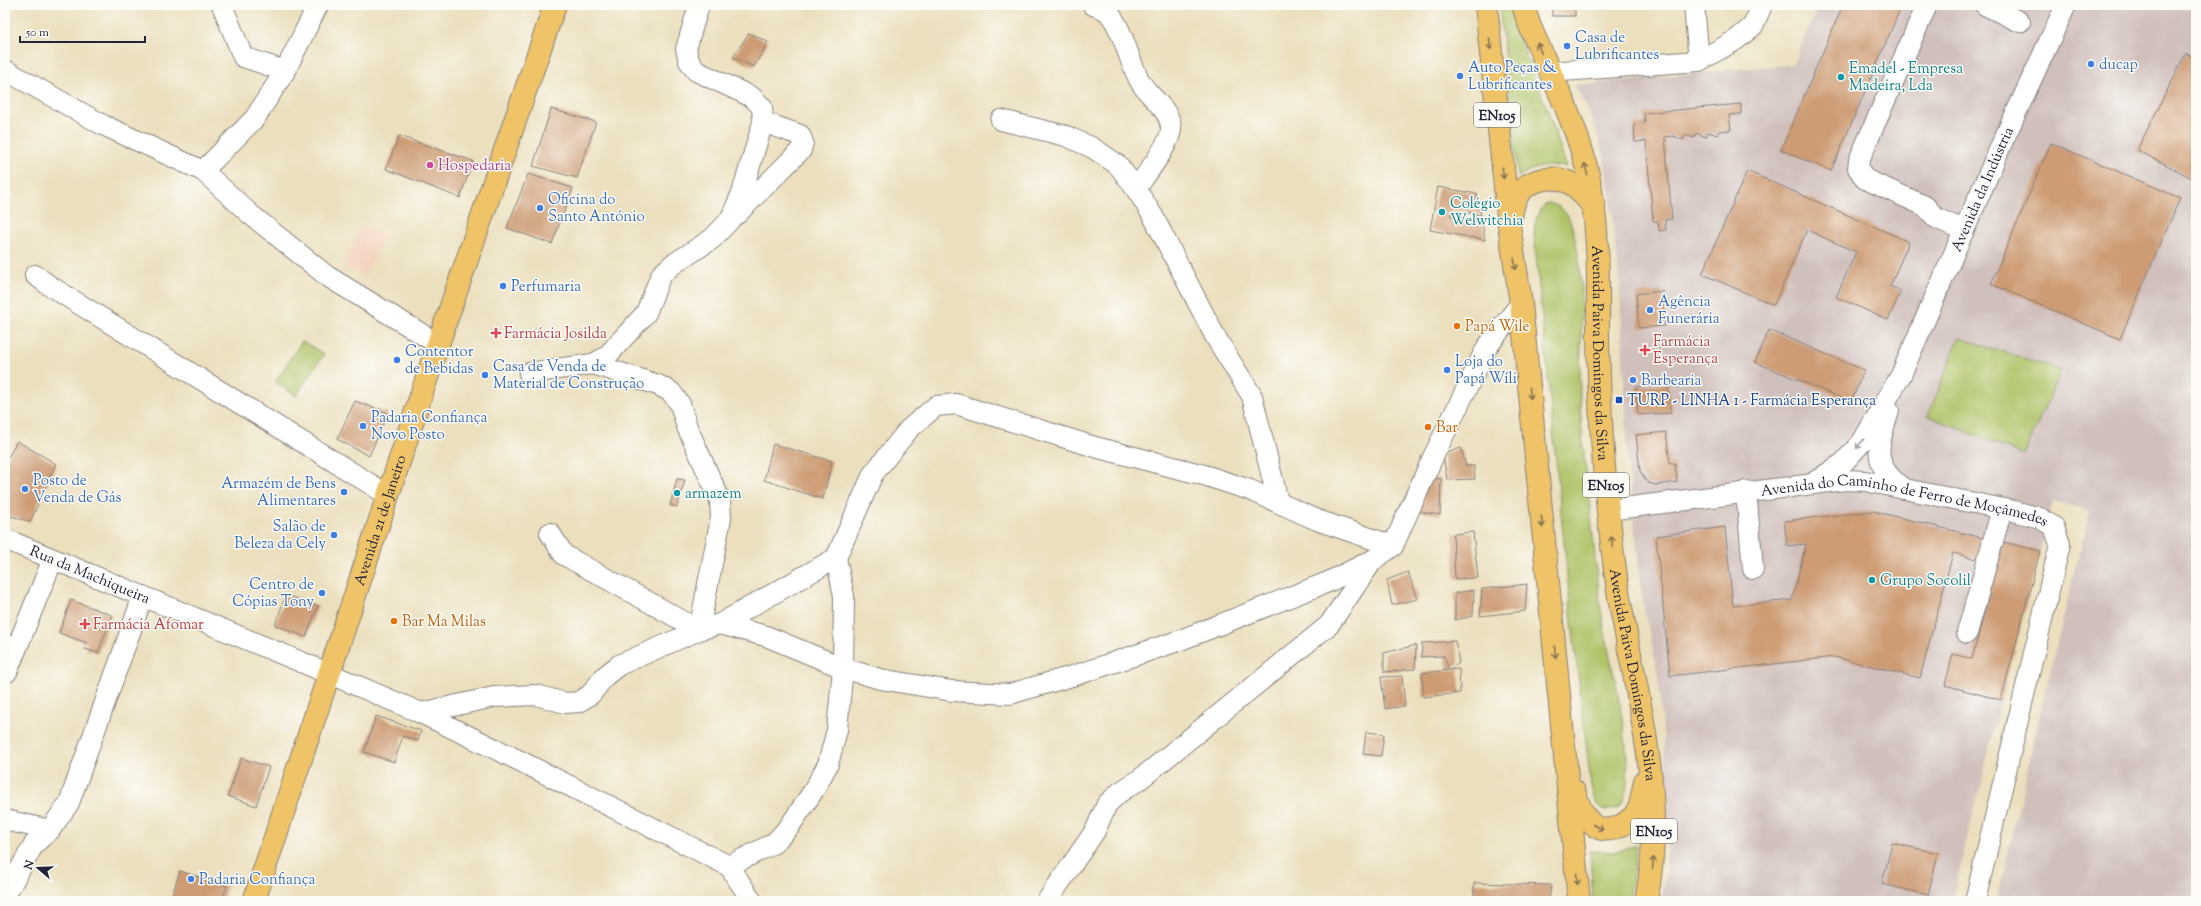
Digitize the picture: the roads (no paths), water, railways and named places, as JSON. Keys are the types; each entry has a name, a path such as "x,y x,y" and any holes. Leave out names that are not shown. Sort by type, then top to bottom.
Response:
{"main road":[{"name":"Avenida 21 de Janeiro","path":"254,901 438,344 555,5"},
{"name":"EN105","path":"1486,5 1509,225 1521,304 1579,901"},
{"name":"Avenida Paiva Domingos da Silva","path":"1523,5 1549,72 1578,140 1587,170 1594,207 1597,243 1599,404 1608,510 1621,609 1650,760 1654,843 1653,868 1646,901"},
{"path":"1509,225 1517,196 1527,185 1538,180 1553,178 1571,183 1594,207"},
{"path":"1566,770 1579,808 1590,823 1602,830 1614,829 1630,821 1639,808 1650,760"}],"street":[{"path":"222,5 243,57 285,71"},
{"path":"203,171 255,118 285,71 318,5"},
{"path":"699,5 686,49 689,61 696,71 752,97 762,107 763,122 742,193 730,220"},
{"path":"1092,5 1107,12 1118,27 1141,84 1161,106 1168,118 1172,130 1160,155 1136,189"},
{"path":"1694,5 1699,62"},
{"path":"1549,72 1699,62 1736,40 1753,26 1762,5"},
{"path":"1927,5 1859,160 1858,168 1865,179 1925,206 1936,218 1963,230"},
{"path":"1985,5 2020,22"},
{"name":"Avenida da Indústria","path":"1904,489 1890,478 1878,456 1882,433 1901,375 1963,230 2063,6"},
{"path":"5,70 103,125 203,171 250,214 327,276 438,344"},
{"path":"1001,120 1066,136 1093,148 1118,165 1136,189 1153,216 1216,338 1252,396 1278,501"},
{"path":"529,373 593,364 606,357 646,313 661,275 672,265 712,238 801,150 803,142 800,135 763,122"},
{"path":"35,275 388,495"},
{"path":"720,624 766,636 843,668 880,679 952,691 1010,694 1178,641 1328,582 1373,560 1393,546 1433,457 1487,347 1521,304"},
{"path":"593,364 658,385 671,392 680,404 687,427 720,500 720,525 699,630"},
{"name":"Avenida da Indústria","path":"1811,484 1843,463 1862,442 1901,375"},
{"path":"752,901 729,866 774,843 789,827 814,790 828,764 837,730 843,668 844,596 836,558 873,474 909,429 936,406 956,404 1095,447 1204,475 1278,501 1317,520 1393,546"},
{"name":"Avenida do Caminho de Ferro de Moçâmedes","path":"1608,510 1746,491 1845,480 1865,481 2002,509 2044,521 2054,527 2060,544 1975,901"},
{"path":"1746,491 1753,569"},
{"path":"1967,633 2002,509"},
{"path":"550,533 564,555 699,630"},
{"name":"Rua da Machiqueira","path":"5,539 421,713 729,866"},
{"path":"421,713 494,697 536,695 565,702 579,702 591,694 605,676 619,665 699,630 720,624 836,558"},
{"path":"6,672 53,559"},
{"path":"1047,901 1095,831 1107,804 1120,792 1139,780 1329,625 1373,560"},
{"path":"5,896 34,844 50,830 69,803 143,596"},
{"path":"5,820 50,830"}],"place":[{"name":"Casa de Lubrificantes","path":"1567,46"},
{"name":"ducap","path":"2091,64"},
{"name":"Auto Peças & Lubrificantes","path":"1460,76"},
{"name":"Emadel - Empresa Madeira, Lda","path":"1841,77"},
{"name":"Hospedaria","path":"430,165"},
{"name":"Oficina do Santo António","path":"540,208"},
{"name":"Colégio Welwitchia","path":"1442,212"},
{"name":"Perfumaria","path":"503,286"},
{"name":"Agência Funerária","path":"1650,310"},
{"name":"Papá Wile","path":"1457,326"},
{"name":"Farmácia Josilda","path":"496,333"},
{"name":"Farmácia Esperança","path":"1645,350"},
{"name":"Contentor de Bebidas","path":"397,360"},
{"name":"Loja do Papá Wíli","path":"1447,370"},
{"name":"Casa de Venda de Material de Construção","path":"485,375"},
{"name":"Barbearia","path":"1633,380"},
{"name":"TURP - LINHA 1 - Farmácia Esperança","path":"1619,400"},
{"name":"Padaria Confiança Novo Posto","path":"363,426"},
{"name":"Bar","path":"1428,427"},
{"name":"Posto de Venda de Gás","path":"25,489"},
{"name":"Armazém de Bens Alimentares","path":"344,492"},
{"name":"armazem","path":"677,493"},
{"name":"Salão de Beleza da Cely","path":"334,535"},
{"name":"Grupo Socolil","path":"1872,580"},
{"name":"Centro de Cópias Tony","path":"322,593"},
{"name":"Bar Ma Milas","path":"394,621"},
{"name":"Farmácia Afomar","path":"85,624"},
{"name":"Padaria Confiança","path":"191,879"}]}
